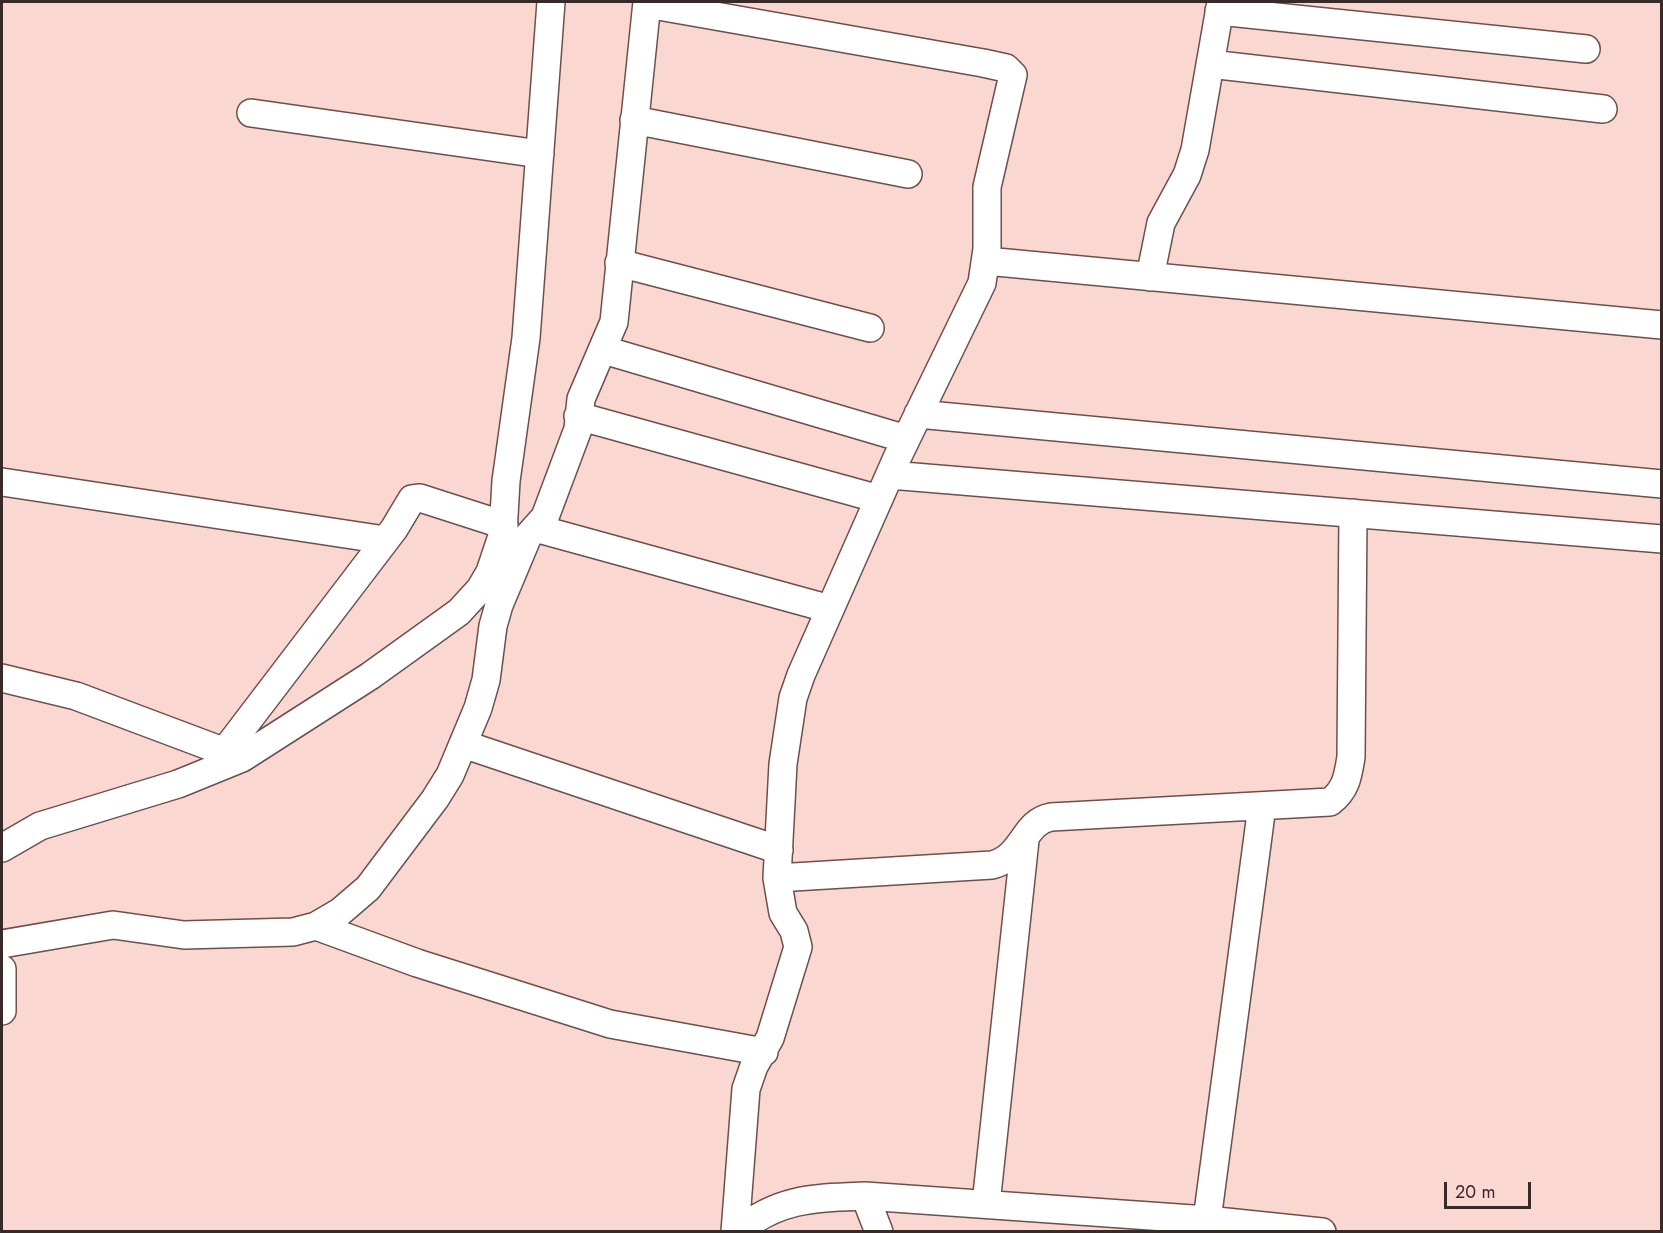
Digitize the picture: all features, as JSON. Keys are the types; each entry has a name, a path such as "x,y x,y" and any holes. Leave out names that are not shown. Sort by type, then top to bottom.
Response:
{"street":[{"path":"2,944 113,925 128,925 184,935 293,933 316,927 340,912 368,888 435,799 463,744 486,680 500,576 504,491 526,338 551,2"},
{"path":"2,848 40,826 178,784 233,755 370,676 459,612 480,590 500,576 528,536 545,517 578,429 581,399 604,350 615,312 647,3 984,63 1010,70 1013,81 987,187 986,261 982,282 884,487 801,675 793,699 783,764 777,878 783,913 794,931 798,946 764,1052 754,1066 746,1089 736,1232"},
{"path":"1150,277 1161,223 1187,175 1194,150 1220,6 1586,49"},
{"path":"1210,64 1603,109"},
{"path":"251,113 540,154"},
{"path":"634,120 908,174"},
{"path":"986,261 1662,325"},
{"path":"619,263 870,328"},
{"path":"604,350 906,439"},
{"path":"918,414 1662,484"},
{"path":"578,417 884,487 1353,513 1662,539"},
{"path":"2,482 385,540"},
{"path":"233,755 385,540 407,503 415,498 504,525"},
{"path":"777,878 992,865 1012,855 1025,840 1035,823 1051,817 1330,802 1341,794 1348,779 1354,673 1353,513"},
{"path":"535,528 830,609"},
{"path":"2,678 76,696 233,755"},
{"path":"463,744 779,850"},
{"path":"1207,1220 1262,806"},
{"path":"986,1204 1025,840"},
{"path":"316,927 501,991 610,1024 764,1052"},
{"path":"2,969 2,1011"},
{"path":"736,1232 753,1218 781,1205 820,1198 865,1196 1207,1220 1322,1232"},
{"path":"865,1196 879,1232"}]}
